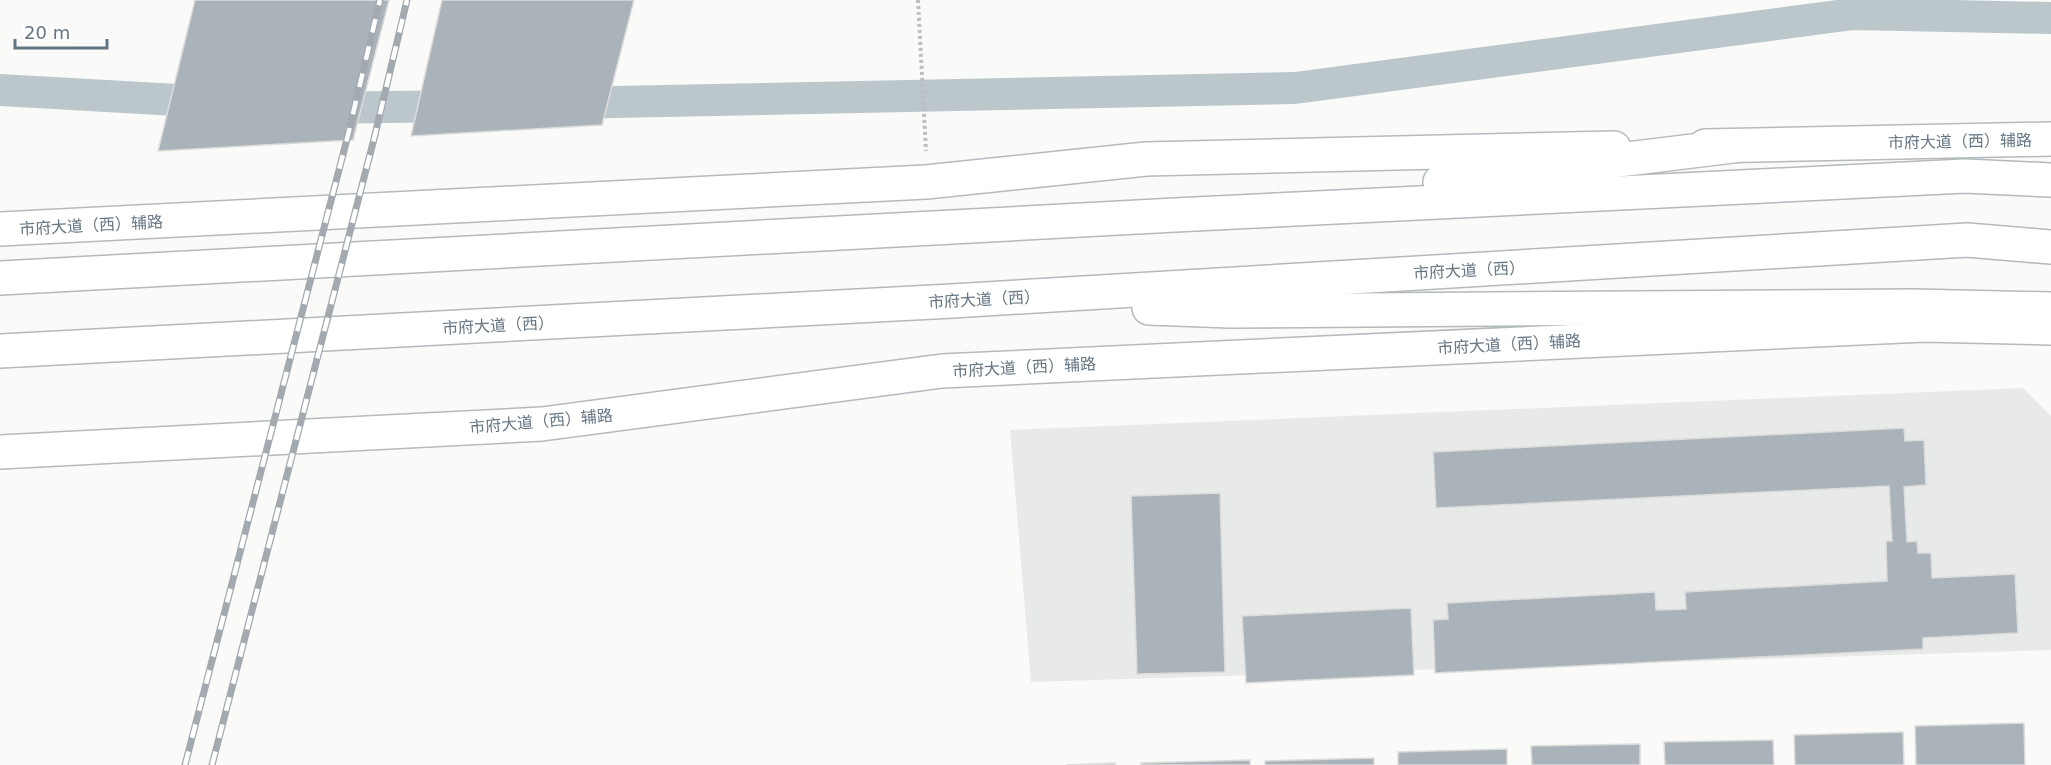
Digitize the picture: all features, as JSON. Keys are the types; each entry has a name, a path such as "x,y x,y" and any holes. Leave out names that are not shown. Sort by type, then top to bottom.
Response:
{"main road":[{"name":"市府大道（西）辅路","path":"0,230 915,183 1146,159 2051,139"},
{"path":"1175,215 1733,146"},
{"path":"0,278 1175,215 1965,176 2051,180"},
{"name":"市府大道（西）","path":"0,351 952,301 1967,240 2051,247"},
{"path":"952,301 1230,311 1901,306 2051,309"},
{"name":"市府大道（西）辅路","path":"0,452 542,424 942,371 1912,326 2051,328"}],"path":[{"path":"918,0 925,116"}],"shaded area":[{"path":"2023,388 2051,416 2051,650 1031,682 1010,430"}],"building":[{"path":"195,0 389,0 353,140 158,151"},
{"path":"442,0 634,0 602,125 411,136"},
{"path":"1904,428 1905,441 1924,440 1926,485 1904,487 1907,542 1917,541 1918,553 1931,553 1932,578 2015,574 2018,633 1923,638 1923,649 1435,673 1433,620 1448,619 1447,603 1655,592 1656,610 1686,609 1685,592 1887,581 1886,541 1892,541 1889,486 1436,508 1433,452"},
{"path":"1220,493 1225,672 1137,674 1131,496"},
{"path":"1411,608 1414,675 1246,683 1242,616"},
{"path":"2024,723 2025,765 1916,765 1915,726"},
{"path":"1903,732 1904,765 1795,765 1794,735"},
{"path":"1773,740 1774,765 1665,765 1664,742"},
{"path":"1640,744 1640,765 1532,765 1531,746"},
{"path":"1507,749 1507,765 1398,765 1398,752"},
{"path":"1374,758 1374,765 1265,765 1265,761"},
{"path":"1250,760 1250,765 1141,765 1141,763"},
{"path":"1115,763 1115,765 1066,765"}],"waterway":[{"path":"564,103 1295,88 1853,14 2051,18"},
{"path":"0,90 212,102"},
{"path":"318,108 460,106"}],"railway":[{"path":"185,765 347,139 380,0"},
{"path":"212,765 374,139 407,0"}]}
